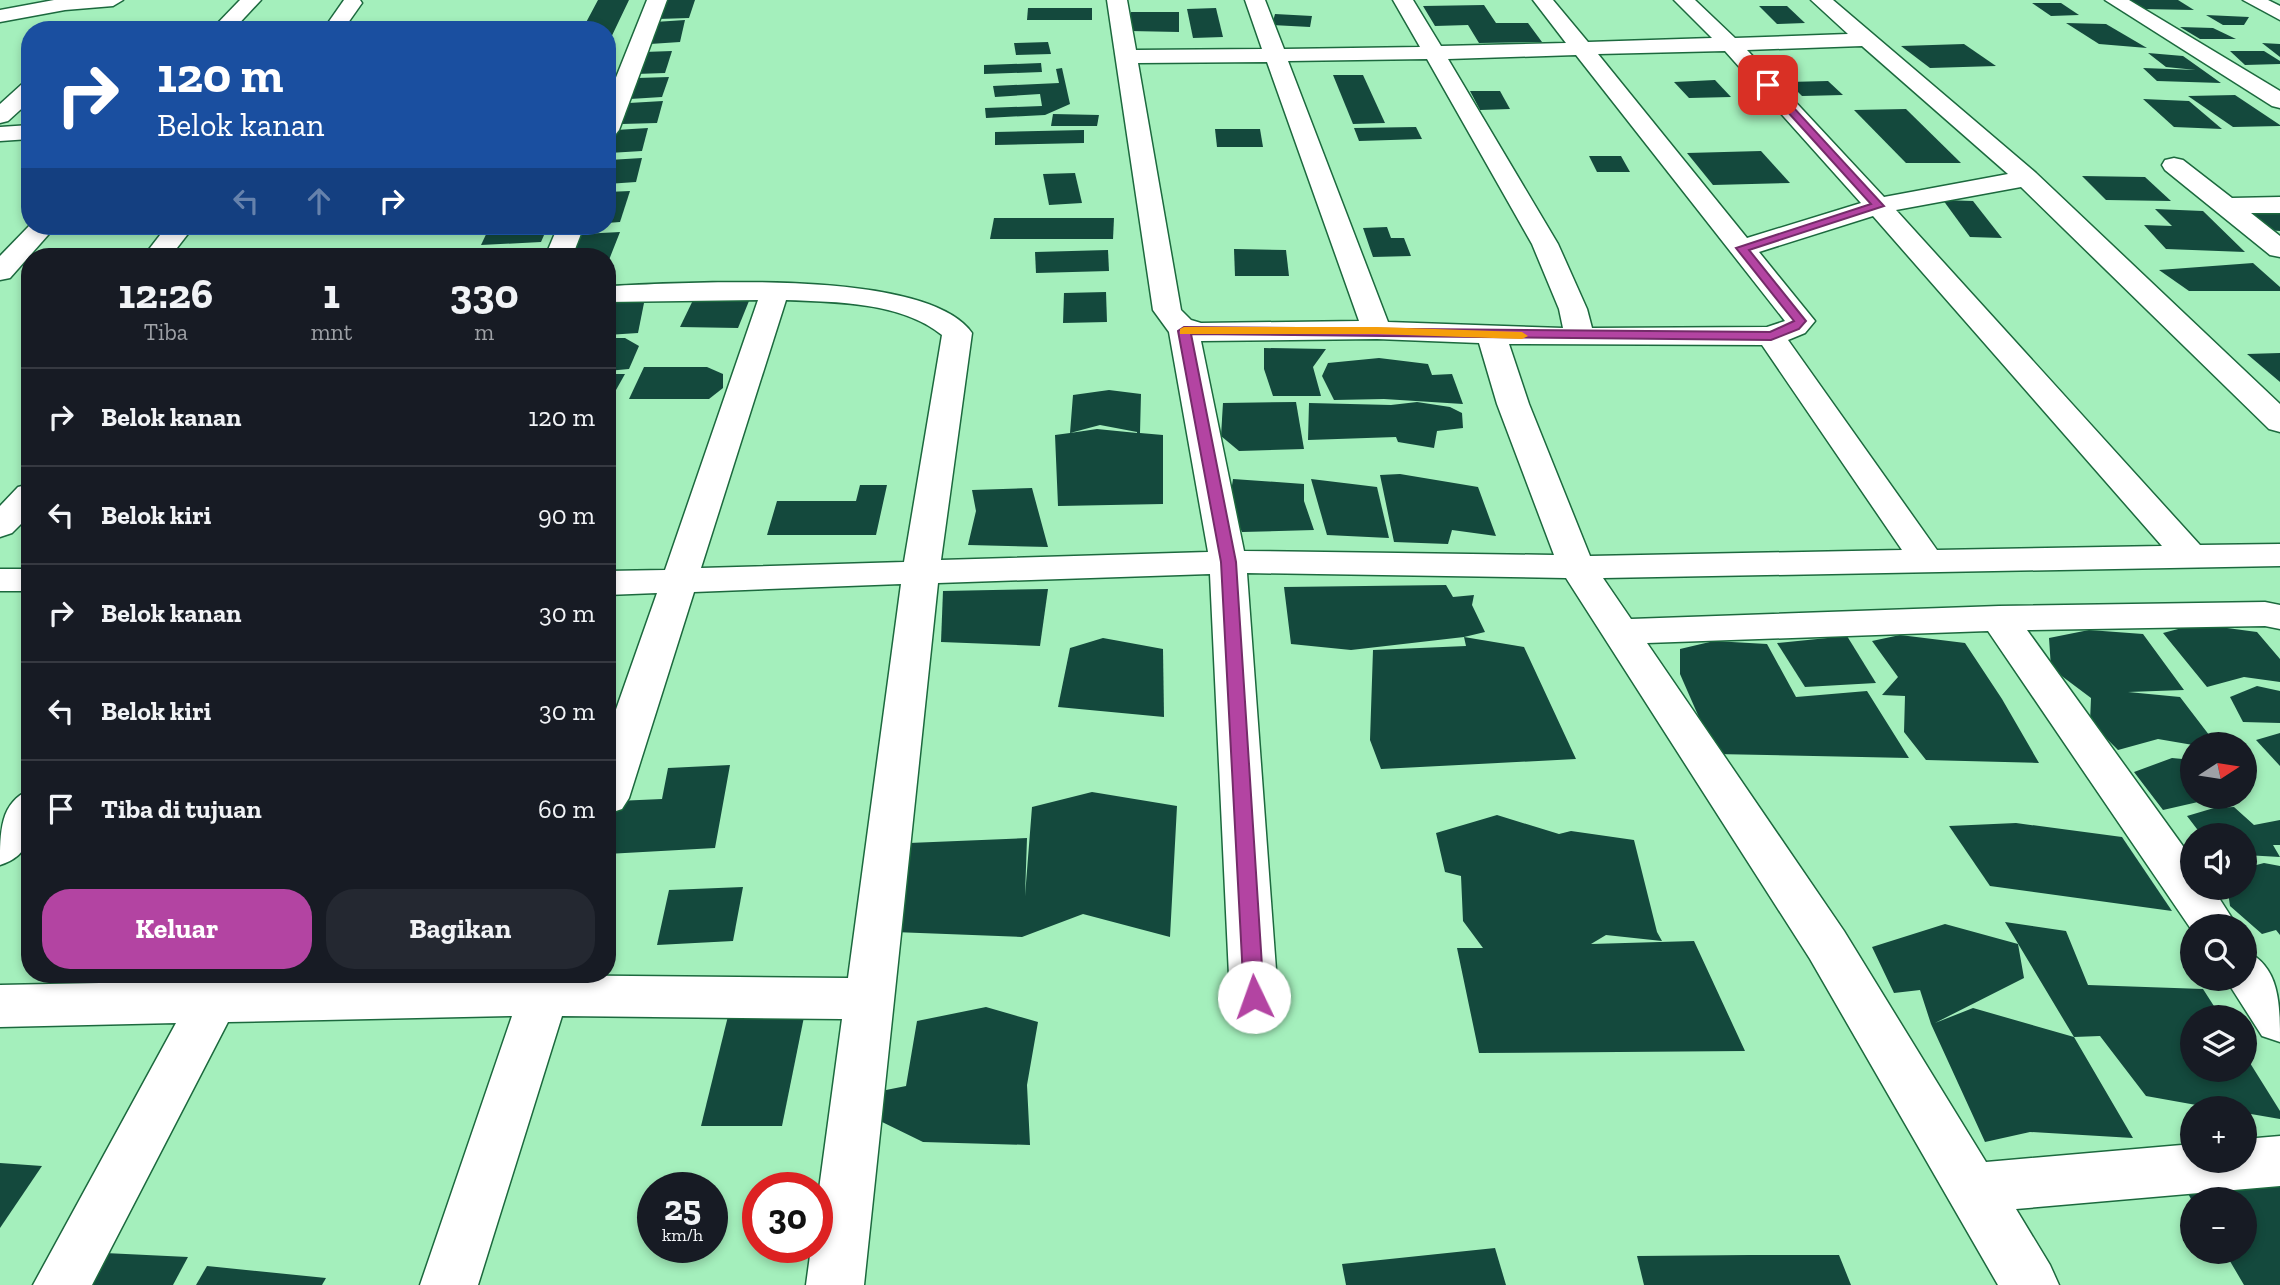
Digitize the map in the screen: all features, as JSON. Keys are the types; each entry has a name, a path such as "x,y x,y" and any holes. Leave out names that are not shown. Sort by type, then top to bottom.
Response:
{"street":[{"path":"5,18 65,4 113,0"},
{"path":"230,21 251,0"},
{"path":"616,107 657,0"},
{"path":"1117,0 1167,310 1175,324 1184,331 1377,330 1580,337 1771,336 1795,327 1800,321 1543,0"},
{"path":"1255,0 1377,330"},
{"path":"1403,0 1545,244 1573,309 1580,337"},
{"path":"1684,0 1731,45 1878,206 2191,557"},
{"path":"1821,0 2027,178 2280,422"},
{"path":"2115,0 2280,101"},
{"path":"2253,0 2280,15"},
{"path":"339,21 352,3"},
{"path":"1126,57 1435,53 1868,40"},
{"path":"0,116 21,97"},
{"path":"0,134 21,133"},
{"path":"2174,165 2280,249"},
{"path":"1742,248 1878,206 2027,178"},
{"path":"2226,205 2280,205"},
{"path":"22,248 35,235"},
{"path":"0,272 21,250"},
{"path":"616,294 775,292 851,295 901,305 948,321 957,333 921,571 835,1285"},
{"path":"616,770 775,292"},
{"path":"1184,331 1228,562 1254,997"},
{"path":"1491,335 1513,404 1577,567 1827,945 2030,1285"},
{"path":"1771,336 1927,561"},
{"path":"0,526 21,504"},
{"path":"616,583 1228,562 1577,567 2280,555"},
{"path":"0,580 21,580"},
{"path":"1620,632 1999,618 2265,614 2280,617"},
{"path":"1999,618 2206,914"},
{"path":"0,848 21,819"},
{"path":"0,1006 221,988 547,985 869,999"},
{"path":"449,1285 547,985"},
{"path":"62,1285 221,988"},
{"path":"2257,988 2280,1021"},
{"path":"1972,1188 2280,1161"}],"building":[{"path":"598,0 629,0 616,27 616,21 587,21"},
{"path":"666,0 695,0 689,18 658,19"},
{"path":"2128,0 2178,0 2194,10 2141,9"},
{"path":"2032,3 2061,3 2079,15 2051,16"},
{"path":"1484,5 1496,23 1528,23 1542,42 1479,43 1468,25 1435,26 1423,6"},
{"path":"1759,6 1787,6 1805,23 1777,24"},
{"path":"1028,8 1092,8 1092,20 1027,20"},
{"path":"1216,8 1223,37 1193,38 1187,9"},
{"path":"1131,12 1179,12 1179,32 1130,31"},
{"path":"1275,14 1312,16 1310,27 1272,25"},
{"path":"2206,15 2249,17 2244,25 2223,25"},
{"path":"685,20 680,42 650,44 655,22"},
{"path":"2066,23 2106,24 2147,48 2099,44"},
{"path":"2180,27 2213,28 2236,39 2200,39"},
{"path":"1048,42 1051,54 1016,55 1014,43"},
{"path":"2262,43 2280,44 2280,57"},
{"path":"1964,44 1996,66 1930,68 1901,46"},
{"path":"672,51 665,73 636,74 644,52"},
{"path":"2230,51 2264,51 2280,61 2280,64 2245,65"},
{"path":"2148,53 2183,56 2221,83 2157,81 2143,68 2196,70 2166,67"},
{"path":"1041,63 1042,72 984,74 984,65"},
{"path":"1062,68 1070,104 1045,115 986,118 985,108 1042,106 1040,94 995,97 993,86 1059,83 1056,69"},
{"path":"1333,75 1363,75 1385,123 1353,124"},
{"path":"669,77 662,97 630,99 637,78"},
{"path":"1715,80 1731,97 1689,98 1674,82"},
{"path":"1828,81 1843,95 1802,96 1788,82"},
{"path":"1470,91 1500,91 1510,109 1480,110"},
{"path":"2235,95 2280,126 2233,127 2188,96"},
{"path":"2143,99 2189,101 2222,129 2174,127"},
{"path":"663,101 657,123 622,124 629,103"},
{"path":"1906,109 1961,163 1906,163 1854,110"},
{"path":"1053,114 1099,115 1097,126 1051,126"},
{"path":"1416,127 1422,139 1359,141 1354,128"},
{"path":"648,128 642,151 616,153 616,130"},
{"path":"1215,129 1260,129 1263,147 1217,147"},
{"path":"1084,130 1084,143 995,145 995,132"},
{"path":"1761,151 1790,183 1713,185 1687,153"},
{"path":"1589,156 1621,156 1630,172 1597,172"},
{"path":"642,158 636,182 616,183 616,160"},
{"path":"1075,173 1082,203 1049,205 1043,174"},
{"path":"2082,176 2145,177 2171,201 2106,200"},
{"path":"630,191 620,222 616,222 616,192"},
{"path":"1943,200 1973,201 2002,238 1970,237"},
{"path":"2155,209 2203,211 2245,252 2166,249 2144,225 2172,226"},
{"path":"2244,211 2280,212 2280,231 2266,230"},
{"path":"994,218 1114,218 1113,239 990,239"},
{"path":"1387,227 1391,238 1404,238 1411,256 1373,257 1363,228"},
{"path":"616,232 620,232 614,248 576,248 582,235 616,235"},
{"path":"486,235 544,235 541,242 481,245"},
{"path":"1234,249 1286,250 1289,276 1235,276"},
{"path":"1108,250 1109,271 1036,273 1035,252"},
{"path":"2253,263 2280,287 2280,291 2189,291 2159,270"},
{"path":"1106,292 1107,322 1063,323 1064,293"},
{"path":"695,296 751,296 738,328 680,327"},
{"path":"616,298 645,298 638,333 616,334"},
{"path":"616,338 625,338 639,346 629,369 616,370"},
{"path":"1264,348 1326,349 1313,367 1321,396 1273,396 1264,369"},
{"path":"2280,353 2280,382 2247,354"},
{"path":"1379,358 1428,364 1432,375 1452,374 1463,404 1384,399 1334,400 1322,376 1328,363"},
{"path":"644,367 707,367 723,374 723,388 709,399 629,399"},
{"path":"616,374 625,374 616,390"},
{"path":"1109,390 1141,394 1140,433 1163,435 1163,504 1058,506 1055,435 1070,433 1073,395","holes":["1100,425 1137,432 1137,433 1097,429 1070,433"]},
{"path":"1296,402 1304,449 1239,451 1221,436 1223,403"},
{"path":"1417,402 1450,407 1462,413 1463,428 1437,431 1434,448 1398,442 1396,437 1308,440 1309,403 1391,405"},
{"path":"1400,474 1478,487 1496,536 1452,530 1448,544 1394,542 1380,475"},
{"path":"1233,479 1304,484 1304,501 1314,530 1242,532 1229,505"},
{"path":"1311,479 1377,487 1389,538 1327,535"},
{"path":"860,485 887,485 876,535 767,535 777,501 856,501"},
{"path":"1032,488 1048,547 968,545 976,511 972,490"},
{"path":"1446,585 1453,597 1474,595 1472,605 1485,632 1464,637 1351,650 1291,644 1284,587"},
{"path":"1048,589 1040,646 941,642 943,591"},
{"path":"2197,624 2257,632 2280,659 2280,682 2244,677 2207,687 2163,633"},
{"path":"2089,630 2143,634 2184,690 2128,692 2180,697 2207,732 2180,732 2180,743 2158,739 2118,750 2090,722 2091,698 2051,668 2049,638"},
{"path":"1900,635 1965,643 2039,763 1926,760 1904,732 1905,696 1882,695 1898,677 1872,641"},
{"path":"1847,636 1876,683 1805,687 1777,643"},
{"path":"1464,637 1524,647 1576,759 1381,769 1370,740 1373,650 1466,646"},
{"path":"1103,638 1163,649 1164,717 1058,707 1070,648"},
{"path":"1714,641 1767,644 1796,697 1867,691 1909,758 1715,754 1680,674 1680,649"},
{"path":"2257,686 2280,691 2280,723 2243,722 2230,697"},
{"path":"2280,733 2280,766 2258,742 2258,739"},
{"path":"2172,758 2180,759 2180,806 2163,810 2134,772"},
{"path":"730,765 715,848 616,854 617,801 662,799 668,768"},
{"path":"1092,792 1177,806 1170,937 1083,914 1022,937 894,932 909,843 1027,838 1025,896 1032,807"},
{"path":"2211,809 2236,809 2252,823 2192,823 2187,816"},
{"path":"1497,815 1559,834 1571,831 1634,840 1657,932 1662,941 1606,935 1591,944 1694,941 1745,1051 1479,1053 1457,948 1483,948 1463,921 1461,876 1445,872 1436,833"},
{"path":"2280,820 2280,845 2273,845 2280,857 2257,856 2257,824"},
{"path":"2016,823 2122,837 2172,911 1990,886 1949,826"},
{"path":"2264,863 2280,866 2280,935 2276,930 2262,934 2257,930 2257,914 2239,914 2230,906 2229,900 2257,900 2257,865"},
{"path":"743,887 733,941 657,945 669,890"},
{"path":"2005,922 2066,931 2088,985 2204,991 2213,1005 2180,1005 2180,1082 2257,1082 2257,1074 2280,1111 2280,1119 2257,1115 2257,1096 2180,1096 2180,1102 2146,1096 2100,1036 2074,1037"},
{"path":"1945,924 2018,944 2024,978 1935,1023 1973,1008 2074,1037 2133,1138 2030,1132 1985,1142 1931,1024 1920,990 1894,993 1872,947"},
{"path":"986,1007 1038,1022 1027,1085 1030,1145 923,1142 878,1120 881,1091 906,1086 917,1021"},
{"path":"729,1012 805,1012 782,1126 701,1126"},
{"path":"0,1163 42,1166 0,1228"},
{"path":"2280,1186 2280,1285 2244,1285 2232,1264 2257,1264 2256,1187"},
{"path":"1495,1248 1506,1285 1346,1285 1342,1264"},
{"path":"105,1253 188,1257 173,1285 86,1285"},
{"path":"1839,1255 1851,1285 1644,1285 1637,1256"},
{"path":"207,1266 326,1278 322,1285 196,1285"}],"slow traffic":[{"path":"1184,331 1377,330 1522,336"}],"route":[{"path":"1254,997 1228,562 1184,331 1377,330 1580,337 1771,336 1795,327 1800,321 1742,248 1878,206 1768,85"}]}
